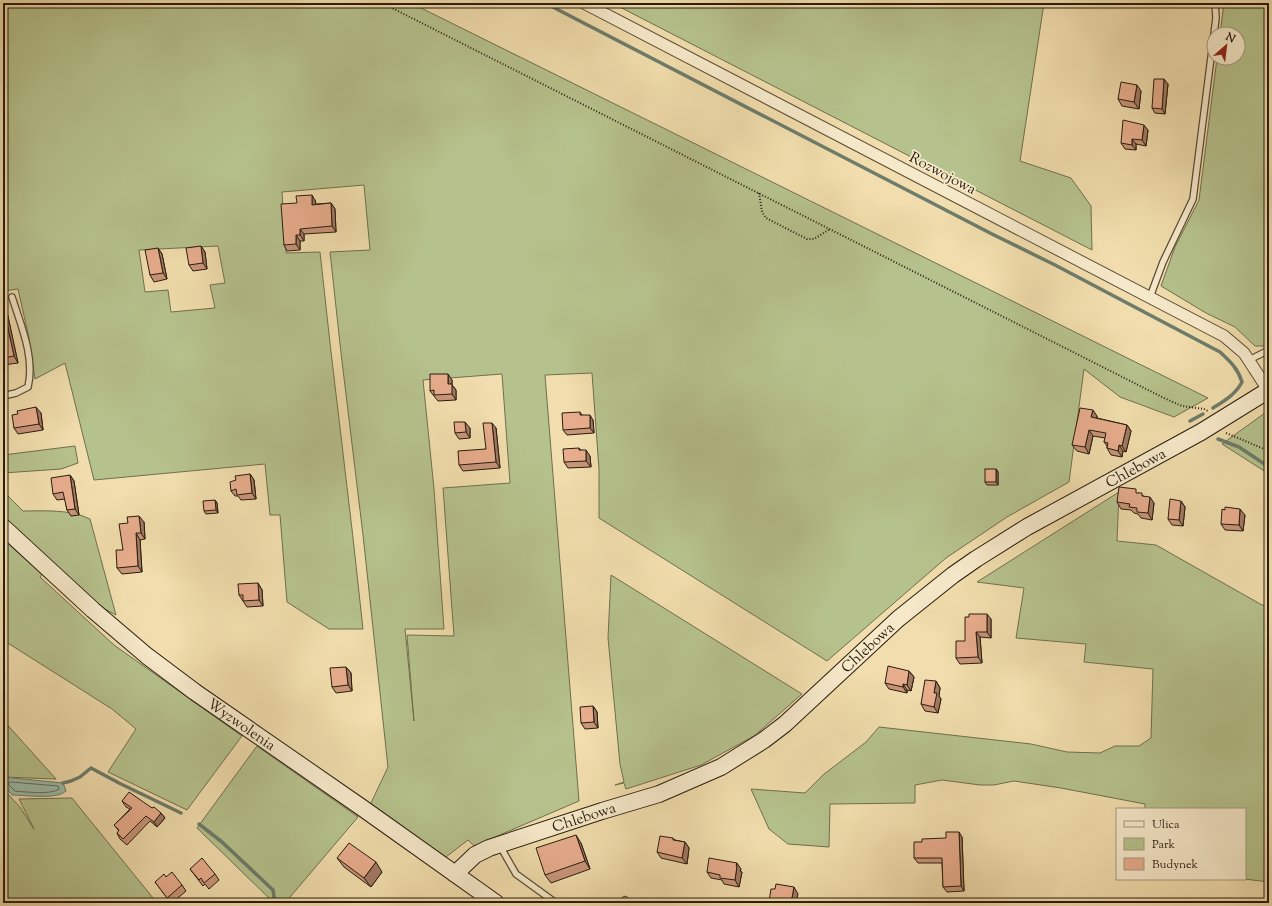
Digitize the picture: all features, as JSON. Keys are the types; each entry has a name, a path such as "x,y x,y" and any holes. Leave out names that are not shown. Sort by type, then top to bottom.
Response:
{"street":[{"name":"Rozwojowa","path":"584,3 1224,336 1244,353 1269,390"},
{"name":"Chlebowa","path":"455,874 475,855 499,844 659,794 726,764 764,740 785,724 898,618 958,571 1027,527 1188,439 1269,390"},
{"name":"Wyzwolenia","path":"3,528 93,610 147,656 195,692 496,903"}],"lane":[{"path":"1150,297 1163,262 1193,199 1216,18 1214,3"},
{"path":"3,396 16,393 28,387 31,374 26,341 12,297"},
{"path":"1249,360 1269,350"},
{"path":"499,844 516,874 556,903"}],"path":[{"path":"382,3 1164,398 1182,406 1207,410 1221,429 1228,434 1269,451"},
{"path":"759,193 762,212 766,218 804,238 814,239 830,229"}],"green space":[{"path":"3,3 411,3 1208,398 1174,417 1120,397 1084,369 1069,482 1007,517 946,558 827,661 599,518 599,469 592,373 545,375 579,801 474,846 468,840 446,857 370,805 388,767 330,252 370,250 364,185 282,192 286,253 320,252 363,629 329,629 287,602 280,515 270,515 265,464 94,480 65,363 35,379 29,338 18,289 3,291","holes":["218,246 225,283 210,285 215,308 171,312 168,290 145,292 139,250","502,374 510,483 443,488 454,636 407,635 414,721 405,629 444,629 434,489 423,380"]},
{"path":"612,3 1044,3 1020,161 1071,178 1091,206 1092,250"},
{"path":"1224,3 1269,3 1269,343 1265,346 1255,346 1235,327 1206,313 1161,286 1175,247 1199,200 1216,66 1246,66 1246,26 1221,26"},
{"path":"1269,410 1269,474 1222,444"},
{"path":"75,446 78,463 61,469 3,473 3,455"},
{"path":"3,491 23,511 66,512 90,519 116,615 90,601 3,521"},
{"path":"1119,492 1117,541 1156,545 1262,605 1269,606 1269,882 1246,879 1246,808 1145,808 1145,804 1061,788 1014,781 994,785 980,785 942,780 915,785 915,803 830,804 829,847 788,844 769,829 751,789 805,793 823,775 866,742 879,727 1031,744 1067,752 1100,753 1115,746 1139,746 1151,738 1153,669 1084,662 1086,644 1016,638 1024,588 977,582"},
{"path":"3,538 42,574 40,577 114,645 242,736 187,810 108,772 136,729 112,709 3,640"},
{"path":"611,575 802,694 754,736 701,765 626,789 624,783 615,785 624,782 620,764 608,638"},
{"path":"3,720 56,779 3,777"},
{"path":"257,746 358,817 285,903 274,903 197,828"},
{"path":"3,789 20,807 34,829 19,799 72,798 157,903 3,903"}],"water":[{"path":"3,777 63,783 66,791 61,794 48,796 12,795 3,785"}],"building":[{"path":"1154,79 1164,79 1162,109 1152,108"},
{"path":"1121,82 1137,85 1134,102 1118,99"},
{"path":"1123,120 1144,125 1142,140 1132,139 1132,145 1121,143"},
{"path":"312,195 312,205 331,203 332,226 300,229 300,235 296,235 296,244 284,245 281,204 297,203 296,196"},
{"path":"201,246 203,263 189,265 186,248"},
{"path":"158,248 163,273 150,275 145,250"},
{"path":"3,306 14,356 3,358"},
{"path":"430,374 448,374 448,384 452,384 452,394 434,395 434,390 430,391"},
{"path":"36,407 39,424 14,428 12,415 18,414 17,411"},
{"path":"1080,408 1093,410 1091,417 1127,425 1122,446 1119,445 1118,451 1107,448 1108,443 1104,442 1106,433 1089,430 1085,447 1072,445"},
{"path":"580,412 580,415 590,415 590,428 563,430 562,413"},
{"path":"454,422 465,422 466,432 455,433"},
{"path":"483,423 492,423 496,462 459,465 458,451 486,449"},
{"path":"579,448 579,450 586,450 586,461 564,462 563,449"},
{"path":"985,469 996,469 996,482 985,482"},
{"path":"250,474 252,493 237,495 236,489 231,491 230,482 236,480 235,476"},
{"path":"70,475 75,509 67,510 63,492 53,494 51,478"},
{"path":"1119,487 1136,489 1136,493 1142,493 1142,496 1150,497 1148,513 1137,512 1137,508 1129,507 1130,504 1117,502"},
{"path":"1170,499 1181,501 1179,520 1168,519"},
{"path":"215,500 216,510 204,511 203,501"},
{"path":"1225,507 1240,509 1239,525 1221,524 1222,509 1225,510"},
{"path":"139,516 141,533 136,533 138,566 117,568 116,550 123,550 119,524 128,523 127,517"},
{"path":"258,583 259,600 243,601 243,595 239,595 238,584"},
{"path":"969,614 987,614 987,632 976,632 978,657 956,658 956,641 965,641 965,617 969,617"},
{"path":"888,666 909,671 907,685 903,684 903,687 885,683"},
{"path":"346,667 348,685 332,687 330,668"},
{"path":"925,680 936,681 934,693 937,693 934,707 921,704"},
{"path":"593,706 594,722 581,723 580,707"},
{"path":"129,792 161,813 154,822 146,816 123,839 117,833 119,830 114,825 132,808 122,801"},
{"path":"946,832 959,832 961,886 943,887 942,858 914,858 914,842 922,842 922,839 946,838"},
{"path":"576,835 585,861 545,875 536,848"},
{"path":"660,836 685,842 682,858 657,852"},
{"path":"349,843 376,862 364,878 337,858"},
{"path":"202,858 215,874 204,883 201,878 199,880 190,869"},
{"path":"709,858 737,863 735,880 720,878 720,875 707,872"},
{"path":"172,872 182,885 167,898 155,882 164,874 166,877"},
{"path":"776,884 794,887 791,903 769,902 771,889 775,889"}],"waterway":[{"path":"545,3 992,234 1055,265 1220,352 1234,366 1242,382 1233,394 1213,408"},
{"path":"1190,421 1203,414"},
{"path":"1218,439 1239,447 1269,467"},
{"path":"63,783 80,777 91,768 181,813"},
{"path":"199,824 222,842 273,890 275,903"}]}
